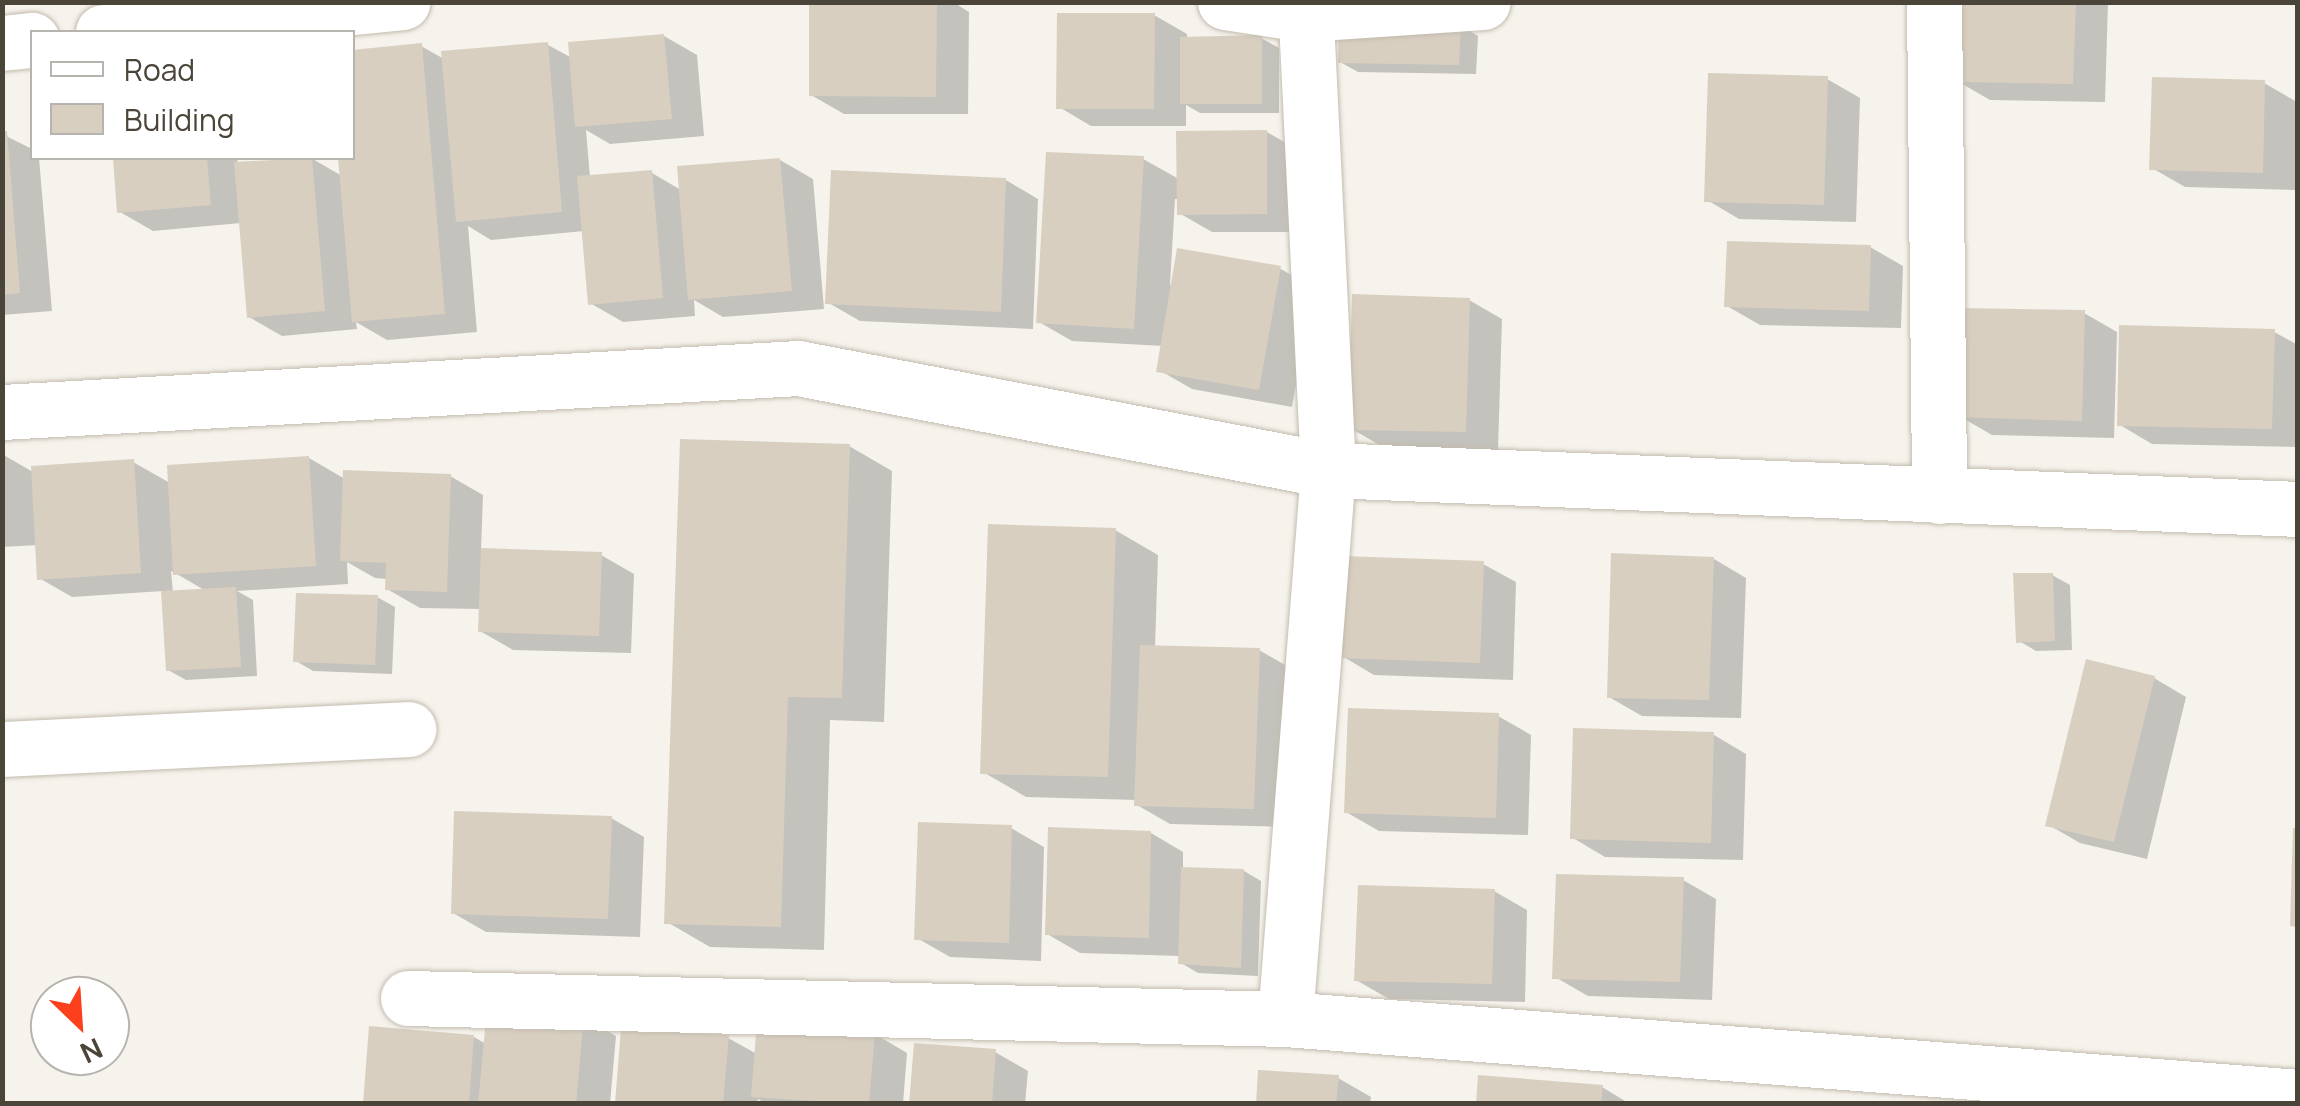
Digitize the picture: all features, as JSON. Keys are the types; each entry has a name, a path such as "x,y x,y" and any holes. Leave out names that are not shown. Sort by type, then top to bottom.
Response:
{"street":[{"path":"123,30 402,2"},
{"path":"1226,2 1304,8 1483,2"},
{"path":"1934,2 1939,496"},
{"path":"1285,1019 1328,470 1304,8"},
{"path":"2,42 30,40"},
{"path":"2,412 798,368 1328,470 2298,510"},
{"path":"2,749 410,729"},
{"path":"408,998 1285,1019 2298,1097"}],"building":[{"path":"809,2 937,2 936,97 809,96"},
{"path":"1957,2 2076,2 2073,84 1954,82"},
{"path":"1057,13 1155,13 1154,109 1056,109"},
{"path":"1339,20 1461,23 1459,65 1338,63"},
{"path":"664,34 672,119 575,127 568,42"},
{"path":"1262,35 1262,104 1180,104 1180,37"},
{"path":"548,42 562,212 456,222 441,51"},
{"path":"422,43 445,314 352,322 338,160 355,160 355,50"},
{"path":"1708,73 1828,76 1824,205 1704,202"},
{"path":"2152,77 2265,80 2263,173 2149,170"},
{"path":"1267,130 1267,214 1177,215 1176,131"},
{"path":"2,131 7,131 20,293 2,295"},
{"path":"1046,152 1144,156 1134,329 1036,323"},
{"path":"780,158 792,291 688,300 677,166"},
{"path":"113,160 207,160 211,205 117,213"},
{"path":"312,160 325,311 247,318 234,162"},
{"path":"652,170 663,298 588,305 577,176"},
{"path":"831,170 1006,178 1001,312 825,304"},
{"path":"1727,241 1871,245 1869,311 1724,307"},
{"path":"1177,248 1281,266 1259,390 1156,372"},
{"path":"1352,294 1470,298 1466,432 1348,430"},
{"path":"1960,308 2085,310 2082,421 1957,417"},
{"path":"2119,325 2275,329 2272,429 2117,426"},
{"path":"680,439 850,444 842,698 788,697 781,927 664,924"},
{"path":"309,456 316,566 173,575 167,465"},
{"path":"134,459 141,573 37,580 31,466"},
{"path":"343,470 451,474 447,592 385,590 386,563 340,561"},
{"path":"988,524 1116,528 1108,777 980,774"},
{"path":"481,548 602,552 599,636 478,632"},
{"path":"1611,553 1714,557 1709,700 1607,698"},
{"path":"1343,556 1484,561 1480,663 1339,658"},
{"path":"2013,573 2053,573 2055,641 2016,643"},
{"path":"236,587 241,667 166,671 161,591"},
{"path":"296,593 378,595 375,665 293,662"},
{"path":"1140,645 1260,648 1254,809 1134,806"},
{"path":"2086,659 2155,676 2114,842 2045,826"},
{"path":"1348,708 1499,713 1496,818 1344,813"},
{"path":"1573,728 1714,732 1711,843 1570,839"},
{"path":"454,811 612,816 608,919 451,914"},
{"path":"918,822 1012,825 1009,943 914,940"},
{"path":"1048,827 1151,831 1149,938 1045,935"},
{"path":"2293,828 2298,828 2298,927 2290,926"},
{"path":"1181,867 1244,869 1241,968 1178,964"},
{"path":"1556,874 1684,877 1680,982 1552,979"},
{"path":"1358,885 1495,889 1492,984 1354,981"},
{"path":"487,1008 584,1015 576,1104 478,1104"},
{"path":"757,1022 875,1032 869,1104 751,1097"},
{"path":"369,1026 474,1035 469,1104 363,1104"},
{"path":"621,1027 729,1035 723,1104 615,1104"},
{"path":"914,1043 996,1049 992,1104 909,1104"},
{"path":"1258,1070 1339,1075 1336,1104 1256,1104"},
{"path":"1478,1075 1603,1085 1601,1104 1476,1104"}]}
